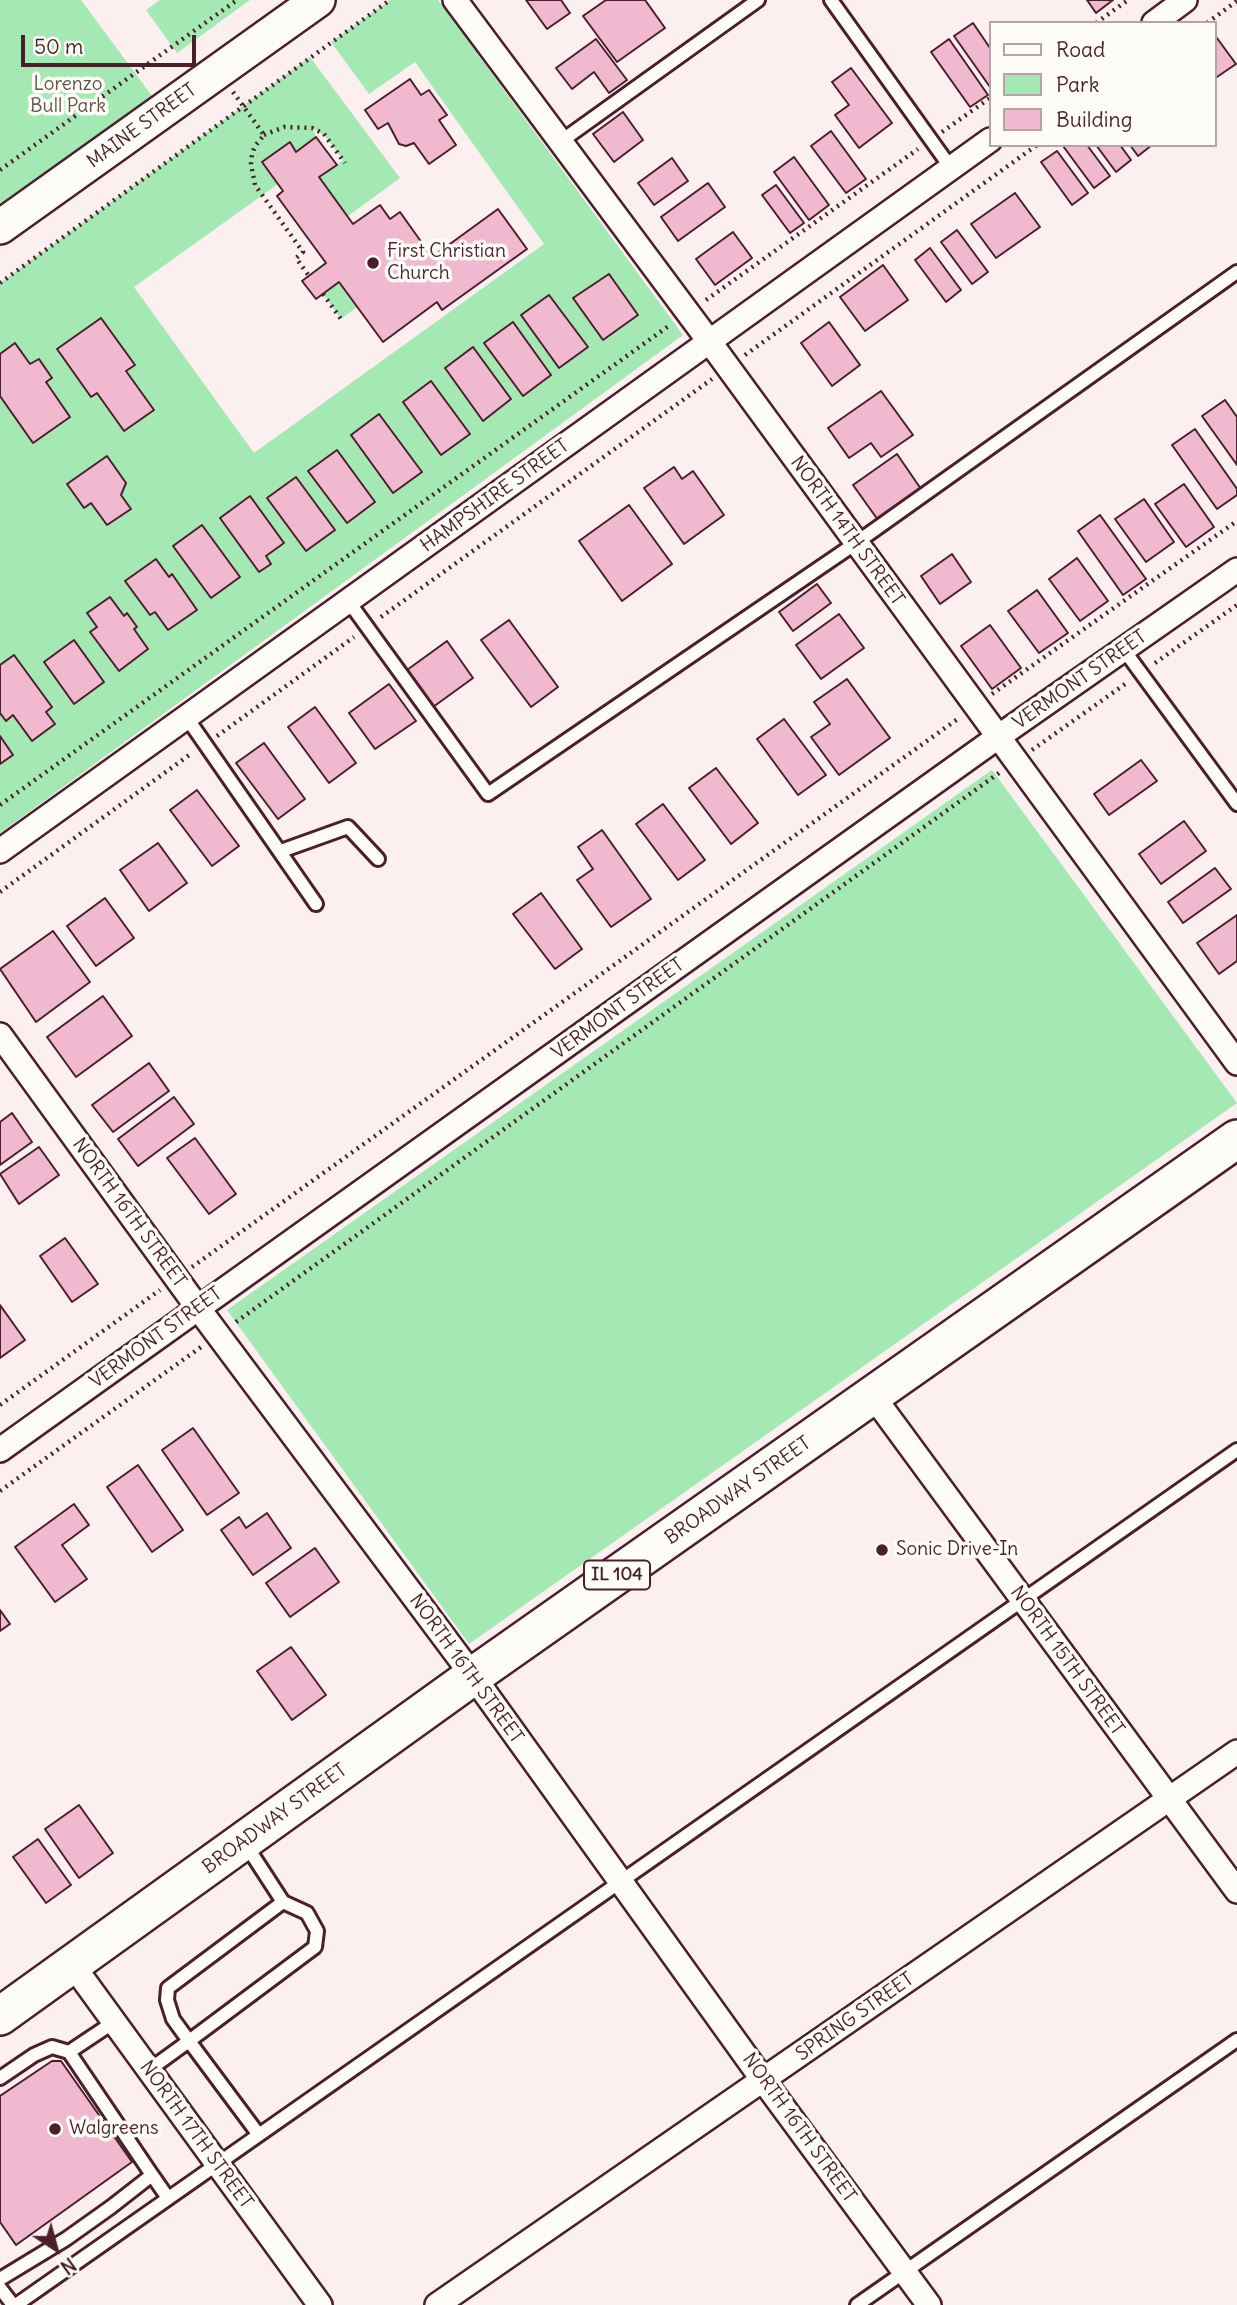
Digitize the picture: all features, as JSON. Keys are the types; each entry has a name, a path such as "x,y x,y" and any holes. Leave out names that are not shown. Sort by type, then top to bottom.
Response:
{"main road":[{"name":"BROADWAY STREET","path":"0,2015 473,1676 1237,1139"}],"street":[{"name":"MAINE STREET","path":"0,228 318,0"},
{"name":"NORTH 14TH STREET","path":"455,0 709,341 1237,1063"},
{"path":"1157,21 1185,0"},
{"name":"HAMPSHIRE STREET","path":"0,851 988,141"},
{"name":"VERMONT STREET","path":"0,1450 998,737 1237,570"},
{"name":"NORTH 16TH STREET","path":"0,1035 198,1308 473,1676 763,2081 929,2305"},
{"name":"NORTH 15TH STREET","path":"873,1396 1237,1891"},
{"name":"SPRING STREET","path":"437,2305 1237,1752"},
{"name":"NORTH 17TH STREET","path":"72,1964 320,2305"}],"lane":[{"path":"560,142 758,0"},
{"path":"831,0 951,167"},
{"path":"349,602 488,794 856,544 1237,272"},
{"path":"1124,650 1237,804"},
{"path":"187,718 316,904"},
{"path":"281,851 348,827 378,859"},
{"path":"0,2287 14,2305 1237,1450"},
{"path":"149,2070 314,1947 317,1931 307,1913 283,1902 243,1841"},
{"path":"259,2135 173,2019 167,2000 168,1989 283,1902"},
{"path":"69,2052 114,2022"},
{"path":"857,2305 1237,2040"},
{"path":"0,2078 34,2055 52,2047 69,2052 168,2198"},
{"path":"0,2279 65,2239 152,2175"}],"path":[{"path":"0,170 237,0"},
{"path":"0,283 390,0"},
{"path":"1099,21 1128,0"},
{"path":"1210,21 1237,1"},
{"path":"218,71 264,135"},
{"path":"0,805 988,99"},
{"path":"309,276 296,258 303,252 255,185 252,154 264,135 284,127 312,128 324,135 345,163"},
{"path":"0,892 1034,147"},
{"path":"323,295 341,319"},
{"path":"0,1405 1237,521"},
{"path":"0,1491 1015,761 1237,605"}],"green space":[{"name":"Lorenzo Bull Park","path":"0,0 81,0 163,111 0,229"},
{"path":"160,0 250,0 177,53 146,10"},
{"path":"390,0 438,0 683,335 0,833 0,283 310,57 400,178 348,216 319,177 343,160 324,135 313,129 316,137 296,152 290,143 262,162 278,184 134,287 254,453 544,244 415,62 369,94 331,42"},
{"path":"339,282 357,307 341,319 323,294"},
{"path":"992,770 1237,1103 469,1644 227,1310"}],"building":[{"path":"526,0 561,0 570,13 547,29"},
{"path":"606,0 645,0 665,28 617,62 583,16"},
{"path":"1087,0 1113,0 1096,13"},
{"path":"973,23 988,45 988,84 954,36"},
{"path":"1216,37 1236,64 1216,78"},
{"path":"596,39 627,80 609,93 594,72 572,89 556,68"},
{"path":"949,39 988,95 970,107 931,52"},
{"path":"851,68 892,123 859,148 835,115 849,105 832,82"},
{"path":"410,79 421,95 429,90 447,115 439,120 456,145 429,164 414,143 406,146 399,144 388,123 378,129 365,110"},
{"path":"623,112 643,140 614,162 593,134"},
{"path":"831,131 866,179 846,193 811,146"},
{"path":"316,137 337,165 319,177 353,224 380,205 390,219 400,212 432,257 498,209 527,249 442,310 437,302 383,342 339,282 316,299 302,281 326,263 277,196 283,191 262,162 290,142 296,152"},
{"path":"1064,147 1088,147 1110,176 1094,188"},
{"path":"1097,147 1121,147 1131,160 1116,172"},
{"path":"1131,147 1149,147 1138,156"},
{"path":"1057,151 1088,193 1072,205 1041,162"},
{"path":"794,157 829,205 809,220 774,172"},
{"path":"672,158 688,181 654,205 638,183"},
{"path":"708,183 725,207 678,241 661,217"},
{"path":"776,185 804,223 790,233 762,195"},
{"path":"1015,193 1040,227 996,258 971,224"},
{"path":"957,230 988,272 972,284 941,242"},
{"path":"733,232 752,258 715,285 696,259"},
{"path":"930,248 961,290 946,302 915,260"},
{"path":"883,265 908,300 865,331 840,297"},
{"path":"609,274 638,315 603,340 573,298"},
{"path":"549,295 588,347 559,368 521,315"},
{"path":"101,318 135,365 126,371 154,410 124,431 97,393 91,397 57,349"},
{"path":"513,322 551,375 523,396 484,343"},
{"path":"829,322 860,365 832,386 801,343"},
{"path":"15,343 30,364 39,359 52,378 46,382 70,417 33,443 0,396 0,354"},
{"path":"473,347 511,399 483,421 445,368"},
{"path":"431,381 470,434 441,455 403,402"},
{"path":"881,391 913,435 881,457 871,443 849,458 828,428"},
{"path":"1225,400 1237,417 1237,465 1202,416"},
{"path":"379,414 422,472 393,493 351,435"},
{"path":"1195,429 1237,489 1237,495 1217,509 1172,445"},
{"path":"337,450 375,502 347,523 308,471"},
{"path":"897,454 921,489 878,520 853,485"},
{"path":"107,456 126,483 121,495 131,509 107,525 91,503 84,508 67,484"},
{"path":"674,467 682,479 693,471 724,515 684,544 644,488"},
{"path":"296,477 335,530 306,551 267,498"},
{"path":"1184,484 1214,527 1186,547 1155,504"},
{"path":"250,496 284,543 266,556 271,564 259,572 220,518"},
{"path":"1144,499 1174,542 1146,562 1115,519"},
{"path":"629,505 672,564 622,601 579,541"},
{"path":"1100,515 1146,579 1123,595 1078,531"},
{"path":"202,525 240,577 211,598 173,546"},
{"path":"952,554 971,582 940,604 921,576"},
{"path":"1077,558 1108,601 1080,621 1049,579"},
{"path":"156,559 169,577 172,574 197,610 168,630 155,612 150,615 125,581"},
{"path":"817,584 831,603 793,631 779,612"},
{"path":"1037,590 1068,633 1039,653 1008,611"},
{"path":"110,597 124,616 127,613 148,649 119,671 90,632 97,627 87,613"},
{"path":"839,614 864,648 821,679 796,645"},
{"path":"509,620 558,687 531,707 481,640"},
{"path":"990,625 1021,668 992,689 961,646"},
{"path":"74,640 104,682 74,704 44,662"},
{"path":"447,641 473,678 433,707 407,670"},
{"path":"14,655 52,707 46,712 55,724 32,741 13,715 6,721 0,713 0,665"},
{"path":"847,679 890,738 839,775 811,737 830,724 814,702"},
{"path":"389,684 416,721 375,749 349,713"},
{"path":"315,707 356,763 329,783 288,727"},
{"path":"784,719 826,775 798,795 757,739"},
{"path":"0,736 13,755 0,764"},
{"path":"264,743 305,799 278,819 236,763"},
{"path":"1141,760 1157,781 1109,815 1094,794"},
{"path":"716,768 758,823 731,844 689,788"},
{"path":"197,790 239,846 212,866 170,810"},
{"path":"663,804 705,860 678,880 636,824"},
{"path":"1184,821 1206,851 1161,884 1139,854"},
{"path":"602,830 651,899 611,927 577,880 593,869 578,847"},
{"path":"158,843 187,883 149,911 120,870"},
{"path":"1215,868 1231,889 1183,923 1168,902"},
{"path":"541,893 582,949 555,969 513,914"},
{"path":"105,898 134,938 96,966 67,926"},
{"path":"1237,915 1237,961 1219,974 1197,943"},
{"path":"53,931 90,982 36,1022 0,969"},
{"path":"103,996 132,1036 76,1077 47,1037"},
{"path":"149,1063 169,1091 113,1132 92,1105"},
{"path":"174,1097 194,1124 138,1166 118,1139"},
{"path":"12,1113 32,1142 0,1165 0,1122"},
{"path":"195,1138 236,1194 209,1214 167,1158"},
{"path":"39,1147 59,1175 19,1204 0,1174"},
{"path":"65,1238 98,1284 72,1302 40,1256"},
{"path":"0,1305 25,1340 0,1358"},
{"path":"193,1428 239,1493 207,1515 162,1450"},
{"path":"138,1465 183,1530 152,1552 107,1487"},
{"path":"74,1504 89,1525 62,1545 87,1579 55,1602 15,1547"},
{"path":"267,1513 291,1548 253,1575 221,1530 239,1517 246,1528"},
{"path":"315,1548 339,1582 290,1617 266,1583"},
{"path":"0,1610 10,1624 0,1631"},
{"path":"291,1647 326,1695 292,1720 257,1671"},
{"path":"79,1805 113,1853 79,1878 45,1829"},
{"path":"38,1839 71,1885 46,1903 13,1857"},
{"name":"Walgreens","path":"52,2061 61,2061 132,2162 16,2245 0,2222 0,2096"}],"place":[{"name":"First Christian Church","path":"373,263"},
{"name":"Sonic Drive-In","path":"882,1550"},
{"name":"Walgreens","path":"55,2129"}]}
